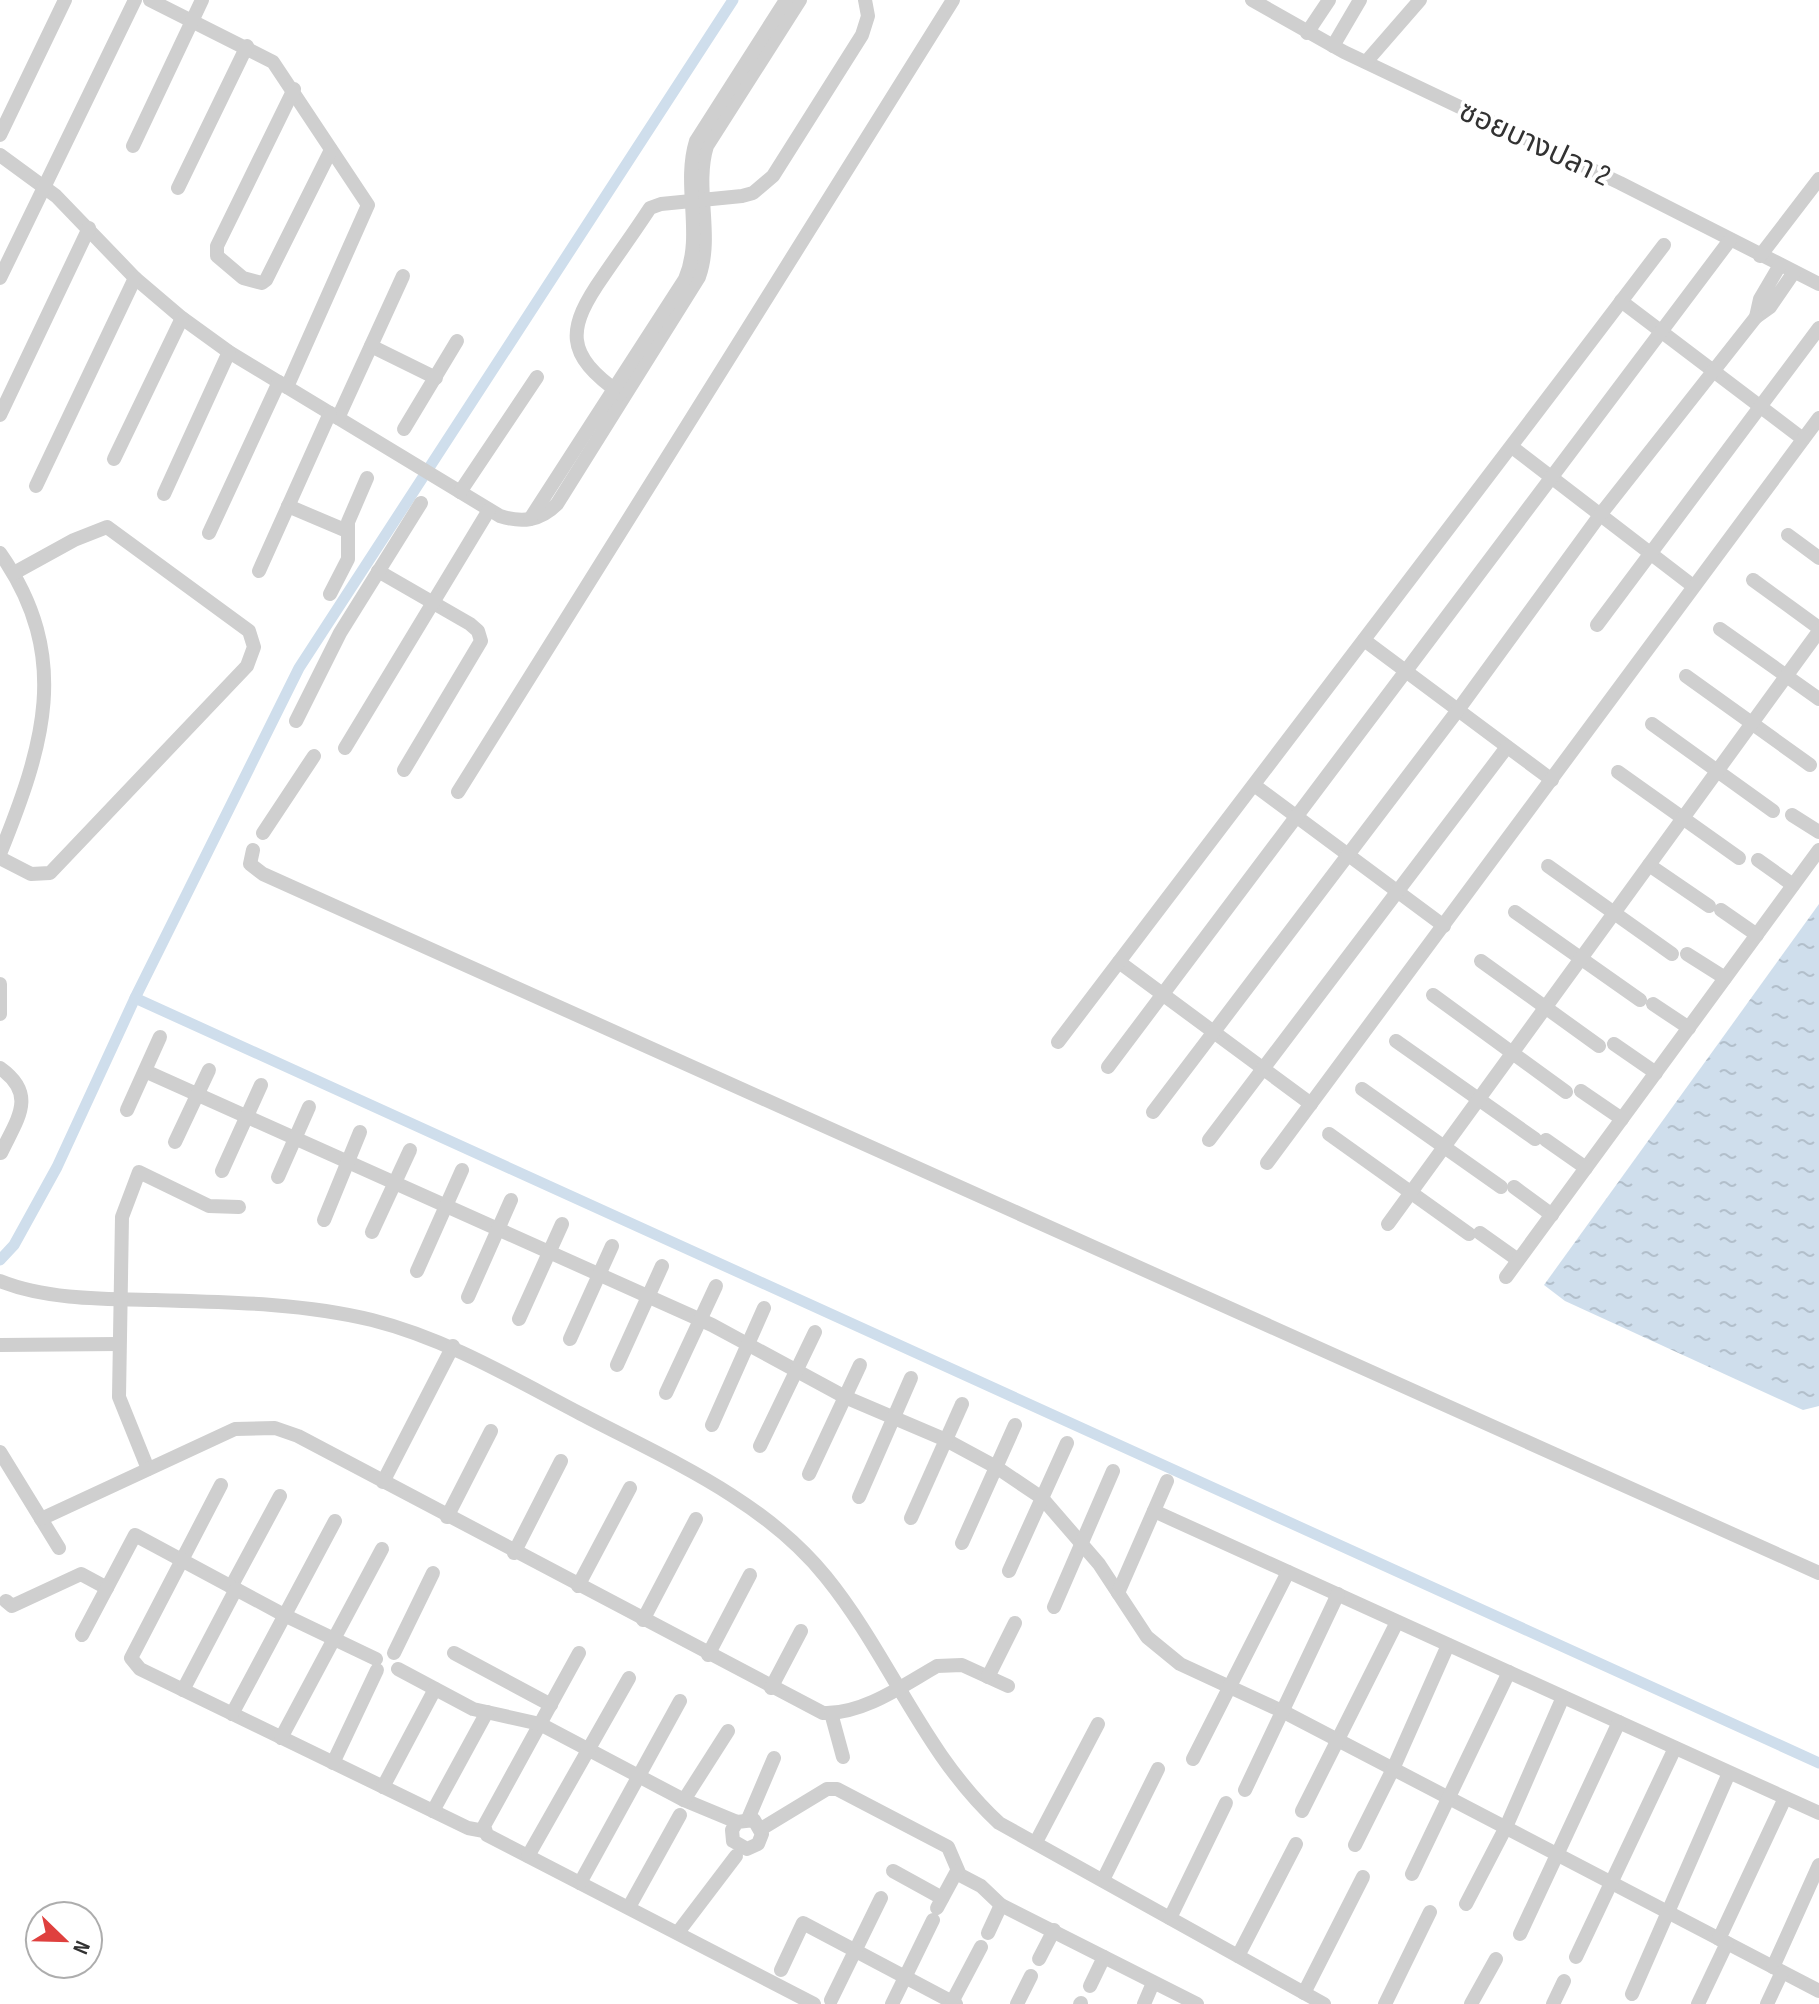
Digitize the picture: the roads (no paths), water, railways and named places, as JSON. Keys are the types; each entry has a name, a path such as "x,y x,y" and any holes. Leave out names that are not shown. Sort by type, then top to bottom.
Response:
{"street":[{"path":"0,135 65,0"},
{"path":"0,278 135,0"},
{"path":"150,0 247,46 273,62 364,196 368,210 209,533"},
{"path":"133,146 202,0"},
{"path":"0,155 44,187 89,228 135,278 229,352 489,510 514,520 530,520 699,277 705,252 691,165 696,141 786,0"},
{"path":"698,201 707,146 800,0"},
{"path":"619,393 599,379 582,356 578,344 577,316 650,208 753,193 773,176 862,35 868,16 865,0"},
{"path":"458,792 953,0"},
{"name":"ซอยบางปลา 2","path":"1252,0 1307,33 1819,284"},
{"path":"1307,33 1329,0"},
{"path":"1333,46 1360,0"},
{"path":"1366,62 1420,0"},
{"path":"178,188 247,46"},
{"path":"294,89 217,246 217,256 250,282 262,283 266,280 331,150"},
{"path":"1760,256 1819,179"},
{"path":"0,415 89,228"},
{"path":"1108,1067 1730,240"},
{"path":"1058,1042 1664,245"},
{"path":"1153,1112 1458,710 1600,515 1711,371 1756,317 1775,301 1787,268"},
{"path":"259,571 288,506 371,346 403,276"},
{"path":"36,486 135,278"},
{"path":"1621,301 1803,439"},
{"path":"114,459 182,318"},
{"path":"1597,625 1819,328"},
{"path":"404,429 457,341"},
{"path":"371,346 436,378"},
{"path":"164,494 229,352"},
{"path":"460,492 537,377"},
{"path":"1267,1163 1819,418"},
{"path":"1512,447 1693,586"},
{"path":"330,594 348,559 347,531 367,478"},
{"path":"296,721 340,633 421,503"},
{"path":"288,506 347,531"},
{"path":"345,748 489,510"},
{"path":"0,553 14,573 33,620 44,672 43,729 30,779 0,856 31,874 50,873 247,666 254,647 249,631 107,527 74,540 14,573"},
{"path":"1788,535 1819,558"},
{"path":"378,571 470,624 481,641 404,770"},
{"path":"1388,1224 1819,630 1753,580"},
{"path":"1720,629 1819,699"},
{"path":"1364,640 1552,780"},
{"path":"1686,676 1810,765"},
{"path":"1652,724 1773,811"},
{"path":"1209,1140 1507,747"},
{"path":"263,833 314,756"},
{"path":"1618,772 1739,858"},
{"path":"1254,785 1444,926"},
{"path":"1792,815 1819,832"},
{"path":"253,850 250,864 263,874 1819,1573"},
{"path":"1506,1277 1819,850"},
{"path":"1758,860 1793,885"},
{"path":"1649,865 1757,935"},
{"path":"1548,866 1614,913 1725,978"},
{"path":"1515,912 1580,959 1689,1028"},
{"path":"1481,961 1545,1007 1656,1073"},
{"path":"1119,962 1311,1104"},
{"path":"0,984 0,1014"},
{"path":"1433,995 1512,1053 1622,1119"},
{"path":"127,1110 160,1037"},
{"path":"1396,1041 1478,1099 1586,1168"},
{"path":"0,1068 21,1087 23,1098 1,1153"},
{"path":"175,1142 209,1070"},
{"path":"145,1071 295,1141 701,1320 750,1343 795,1372 845,1397 946,1440 996,1467 1042,1498 1099,1564 1156,1645 1180,1664 1284,1712 1819,1991"},
{"path":"222,1171 261,1085"},
{"path":"1362,1089 1552,1215"},
{"path":"278,1177 309,1107"},
{"path":"324,1220 360,1132"},
{"path":"1329,1134 1410,1192 1518,1260"},
{"path":"372,1232 410,1150"},
{"path":"417,1271 462,1170"},
{"path":"148,1469 119,1397 122,1217 127,1194 139,1172 209,1206 239,1207"},
{"path":"468,1297 511,1200"},
{"path":"519,1319 562,1224"},
{"path":"570,1339 612,1246"},
{"path":"617,1365 662,1266"},
{"path":"2,1282 69,1295 329,1310 407,1330 453,1346 706,1480 776,1527 825,1576 868,1636 935,1752 976,1802 999,1823 1324,2004"},
{"path":"666,1393 716,1286"},
{"path":"712,1425 764,1308"},
{"path":"760,1446 815,1332"},
{"path":"0,1345 119,1344"},
{"path":"383,1482 453,1346"},
{"path":"809,1474 860,1365"},
{"path":"859,1497 911,1378"},
{"path":"911,1518 962,1404"},
{"path":"962,1543 1015,1425"},
{"path":"41,1519 235,1429 275,1428 298,1436 811,1709 831,1713 897,1689 937,1666 951,1663 1008,1686"},
{"path":"447,1517 491,1431"},
{"path":"1009,1571 1067,1443"},
{"path":"0,1452 59,1548"},
{"path":"514,1553 561,1461"},
{"path":"1054,1607 1113,1471"},
{"path":"1118,1593 1167,1481"},
{"path":"221,1485 131,1658 140,1669 468,1828 484,1831 814,2004"},
{"path":"578,1586 630,1488"},
{"path":"183,1690 280,1496"},
{"path":"1154,1511 1819,1813"},
{"path":"643,1620 696,1519"},
{"path":"232,1714 335,1521"},
{"path":"82,1635 135,1535 333,1639 377,1665 384,1675 398,1669"},
{"path":"281,1738 382,1549"},
{"path":"1193,1759 1288,1572"},
{"path":"433,1573 394,1653 398,1669 487,1712 540,1724 592,1749 641,1776 682,1808 742,1820 761,1829"},
{"path":"6,1601 12,1606 81,1574 107,1588"},
{"path":"708,1655 750,1575"},
{"path":"1245,1790 1338,1594"},
{"path":"1302,1811 1340,1741 1397,1622"},
{"path":"988,1677 1015,1623"},
{"path":"771,1688 801,1631"},
{"path":"1355,1845 1393,1769 1448,1645"},
{"path":"333,1763 377,1665 386,1651 394,1653"},
{"path":"454,1653 551,1705"},
{"path":"484,1831 579,1653"},
{"path":"1412,1874 1451,1799 1509,1672"},
{"path":"528,1856 592,1749 629,1678"},
{"path":"383,1787 435,1689"},
{"path":"1466,1904 1506,1827 1563,1697"},
{"path":"580,1883 680,1701"},
{"path":"433,1811 487,1712"},
{"path":"831,1713 843,1757"},
{"path":"1520,1934 1619,1722"},
{"path":"1036,1842 1098,1724"},
{"path":"629,1907 728,1731"},
{"path":"1576,1957 1675,1748"},
{"path":"774,1758 742,1820 730,1836 739,1847 747,1849 758,1844 761,1829 827,1789 856,1797 948,1847 957,1871 1001,1905 1197,2004"},
{"path":"1103,1880 1158,1769"},
{"path":"1632,1994 1729,1773"},
{"path":"1698,2004 1785,1798"},
{"path":"1170,1918 1226,1803"},
{"path":"1238,1956 1296,1844"},
{"path":"679,1931 736,1856"},
{"path":"1767,2004 1819,1865"},
{"path":"893,1871 937,1909"},
{"path":"892,2004 957,1871"},
{"path":"1304,1993 1363,1877"},
{"path":"831,2000 881,1898"},
{"path":"781,1970 803,1923 953,2003 1001,1905"},
{"path":"1385,2004 1430,1912"},
{"path":"1039,1959 1054,1930"},
{"path":"1090,1986 1104,1957"},
{"path":"1471,2004 1496,1959"},
{"path":"1017,2004 1031,1976"},
{"path":"1553,2004 1564,1981"},
{"path":"1144,2004 1153,1983"}],"water":[{"path":"1819,904 1819,1406 1803,1410 1565,1301 1544,1285"}],"waterway":[{"path":"0,1260 14,1245 57,1167 135,998 299,668 733,0"},
{"path":"135,998 1819,1763"}]}
